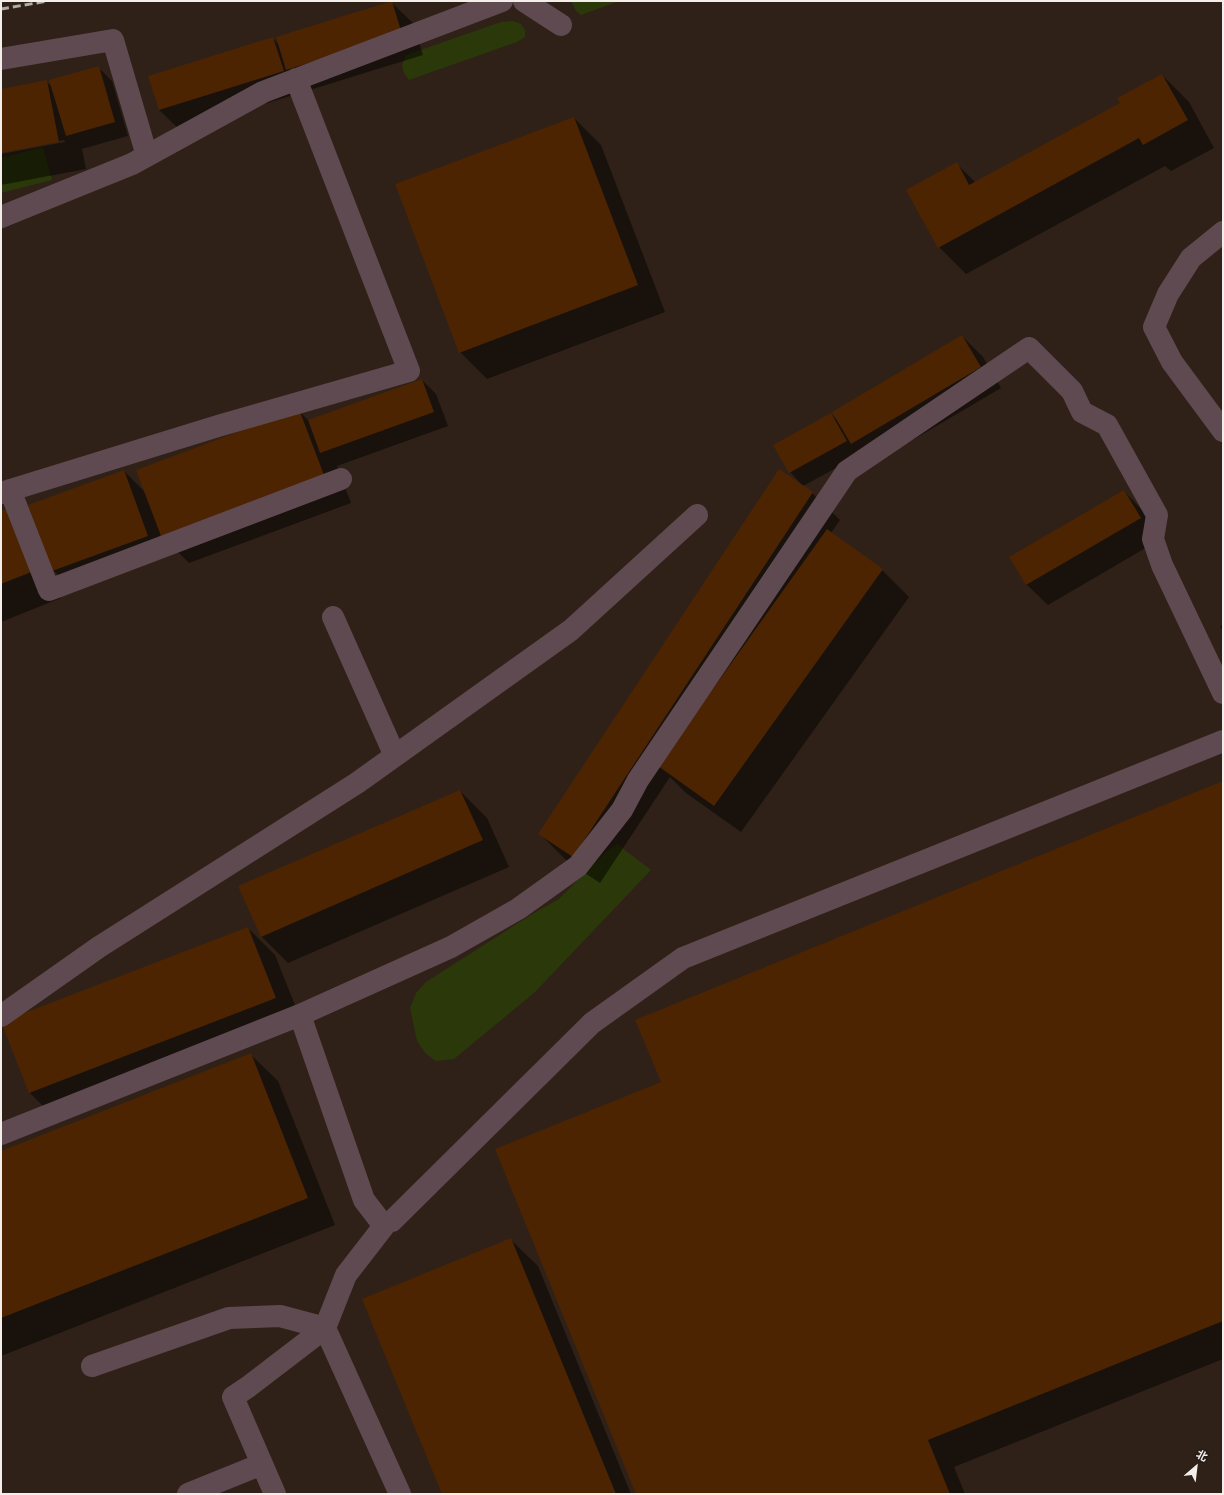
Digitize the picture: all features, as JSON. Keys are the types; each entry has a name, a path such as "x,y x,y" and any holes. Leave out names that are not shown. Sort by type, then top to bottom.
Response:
{"lane":[{"path":"1,217 132,164 263,92 502,1"},
{"path":"524,1 561,25"},
{"path":"1,59 113,40 147,156"},
{"path":"296,80 409,372 210,428 6,491 49,590 341,479"},
{"path":"1223,232 1192,258 1168,294 1154,327 1172,362 1223,431"},
{"path":"1,1134 300,1015 451,947 518,909 578,866 622,810 638,780 847,471 1029,348 1072,391 1082,412 1107,425 1157,515 1153,539 1162,565 1223,693"},
{"path":"1,1016 99,947 350,788 571,630 697,515"},
{"path":"333,617 395,756"},
{"path":"392,1221 592,1023 683,958 1223,741"},
{"path":"275,1494 233,1397 325,1328 346,1275 384,1226 364,1200 300,1015"},
{"path":"92,1366 229,1318 280,1316 325,1328"},
{"path":"325,1328 400,1494"},
{"path":"188,1494 262,1464"}],"shaded area":[{"path":"1,1 1223,1 1223,1494 1,1494"}],"green space":[{"path":"571,1 619,1 581,15 576,11"},
{"path":"513,21 521,24 525,30 525,37 517,42 409,80 404,73 402,65 406,55 501,22"},
{"path":"43,147 52,180 1,193 1,158"},
{"path":"617,844 651,870 535,992 454,1059 436,1061 426,1054 417,1041 410,1008 416,993 426,982 534,913 559,899 606,852"}],"building":[{"path":"392,1 402,34 286,70 276,37"},
{"path":"273,37 284,71 159,110 148,76"},
{"path":"99,66 115,122 66,136 49,80"},
{"path":"1162,74 1188,120 1143,145 1139,138 938,248 906,190 957,162 969,185 1120,103 1117,98"},
{"path":"47,80 59,142 1,153 1,89"},
{"path":"574,117 638,285 459,353 395,184"},
{"path":"962,335 981,367 851,444 832,412"},
{"path":"422,379 434,412 320,453 308,420"},
{"path":"299,409 324,475 161,536 136,470"},
{"path":"831,413 847,441 789,473 773,445"},
{"path":"779,469 813,492 573,857 538,834"},
{"path":"124,470 148,536 52,571 28,505"},
{"path":"1124,490 1141,518 1026,585 1009,557"},
{"path":"9,508 34,571 1,584 1,511"},
{"path":"827,529 883,569 714,806 658,766"},
{"path":"1223,781 1223,1321 928,1440 950,1494 636,1494 495,1149 661,1082 635,1020"},
{"path":"460,790 483,840 261,937 238,886"},
{"path":"248,927 276,998 29,1093 1,1022"},
{"path":"251,1053 308,1198 1,1318 1,1151"},
{"path":"511,1238 616,1494 442,1494 362,1299"}],"railway":[{"path":"1,9 48,1"}]}
